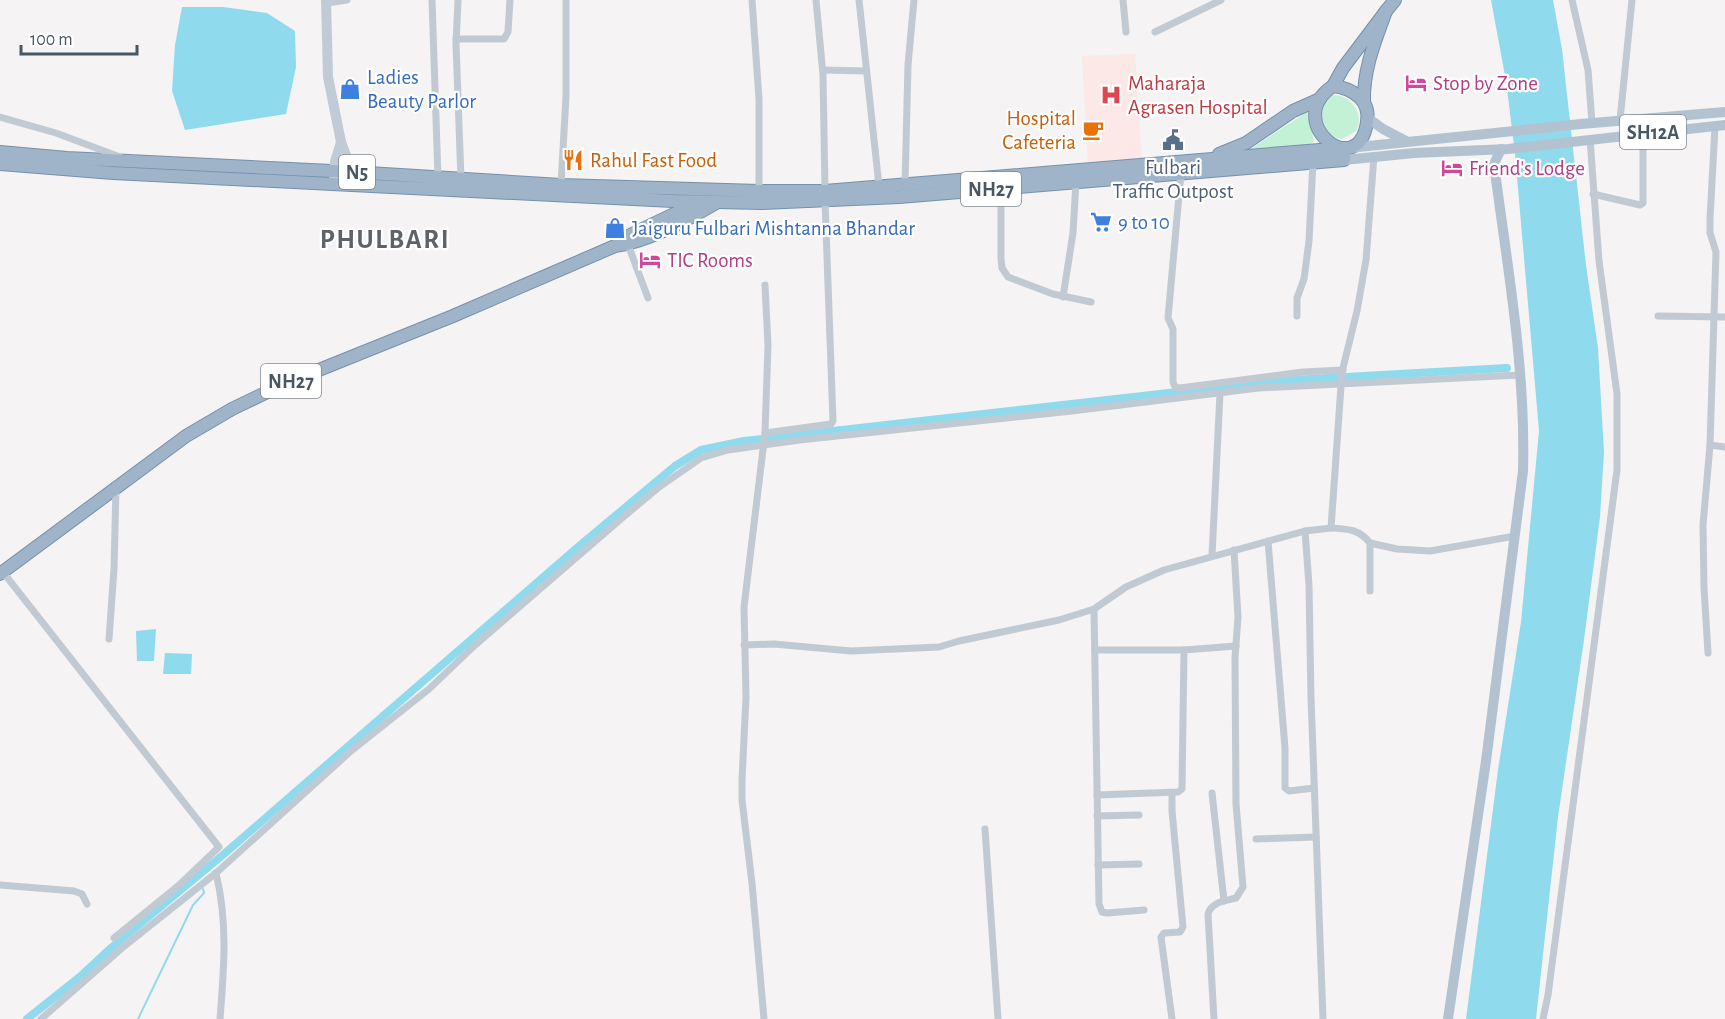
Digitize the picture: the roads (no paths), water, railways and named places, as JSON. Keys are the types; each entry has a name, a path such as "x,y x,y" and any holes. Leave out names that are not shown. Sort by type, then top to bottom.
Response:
{"highway":[{"name":"NH27","path":"1198,162 1246,143 1293,111 1320,99 1333,86 1342,68 1395,0"},
{"name":"NH27","path":"1368,117 1364,102 1366,73 1371,49 1386,11"},
{"path":"1333,86 1352,91 1364,102"},
{"path":"1320,99 1316,118 1322,135 1344,154 1360,139 1366,129 1368,117"},
{"name":"N5","path":"0,152 66,158 127,160 334,178 352,185 698,202"},
{"name":"NH27","path":"627,241 649,226 698,202 734,190 825,196 879,186 1198,162 1344,154"},
{"name":"NH27","path":"1,572 186,436 254,398 691,216 717,196 899,197 1313,162 1344,154"},
{"name":"N5","path":"0,164 112,172 334,178 352,172 717,196"},
{"path":"647,200 651,211 649,226"}],"main road":[{"path":"326,2 328,77 341,142 352,172 352,185"},
{"name":"SH12A","path":"1344,154 1409,142 1587,123 1725,112"},
{"path":"1368,117 1383,129 1409,142"},
{"name":"SH12A","path":"1344,154 1374,156 1480,151 1720,126"},
{"path":"334,178 337,153 341,142"},
{"path":"1494,164 1505,149"},
{"path":"1448,1019 1486,761 1521,494 1523,446 1515,325 1494,164 1480,151"}],"street":[{"path":"326,2 347,0"},
{"path":"432,0 438,178"},
{"path":"458,0 456,39 461,180"},
{"path":"456,39 504,39 508,32 510,0"},
{"path":"561,185 566,96 566,0"},
{"path":"752,0 759,99 759,191"},
{"path":"765,433 831,424 833,421 823,70 816,0"},
{"path":"859,0 879,186"},
{"path":"905,184 908,65 914,0"},
{"path":"1123,0 1126,32"},
{"path":"1155,32 1221,0"},
{"path":"1572,0 1588,70 1587,123"},
{"path":"1620,120 1632,0"},
{"path":"823,70 866,71"},
{"path":"0,117 56,133 127,160"},
{"path":"1708,653 1703,525 1710,445 1716,252 1710,232 1710,219 1720,126"},
{"path":"1543,1019 1617,470 1617,394 1599,261 1586,139"},
{"path":"1593,194 1640,205 1643,203 1643,149"},
{"path":"1331,528 1342,371 1357,311 1366,260 1374,156"},
{"path":"1297,316 1297,298 1304,279 1309,241 1313,162"},
{"path":"1181,173 1168,318 1173,329 1173,382 1175,387 1303,372 1342,371"},
{"path":"1063,297 1073,234 1076,182"},
{"path":"1001,188 1002,268 1008,277 1033,288 1091,302"},
{"path":"627,241 648,298"},
{"path":"764,1019 742,800 746,697 744,607 765,433 768,345 765,285"},
{"path":"1658,316 1725,317"},
{"path":"41,1019 116,954 216,873 351,752 429,689 474,646 658,488 701,458 728,450 764,445 1259,388 1342,382 1519,375"},
{"path":"1212,556 1220,393"},
{"path":"1710,445 1725,447"},
{"path":"109,639 116,488"},
{"path":"744,645 774,644 851,651 939,647 966,639 1059,620 1094,609 1126,587 1151,575 1305,531 1331,528 1363,534 1370,543 1370,591"},
{"path":"1305,531 1309,585 1323,1019"},
{"path":"1370,543 1405,550 1430,551 1515,536"},
{"path":"1268,542 1285,748 1286,788 1289,791 1314,788"},
{"path":"1214,1019 1209,909 1213,905 1236,898 1243,887 1236,804 1237,598 1234,550"},
{"path":"1,572 218,845 218,849 178,886 114,938"},
{"path":"1094,609 1099,904 1102,912 1144,910"},
{"path":"1095,650 1184,650 1236,646"},
{"path":"1097,795 1172,793 1182,789 1184,650"},
{"path":"1172,793 1183,927 1180,932 1164,933 1161,937 1172,1019"},
{"path":"1212,793 1224,901"},
{"path":"1097,816 1138,815"},
{"path":"985,829 998,1019"},
{"path":"1256,839 1316,837"},
{"path":"1098,865 1139,864"},
{"path":"216,873 221,893 225,947 220,1019"},
{"path":"0,885 27,885 74,891 82,894 87,904"},
{"path":"178,886 186,896"}],"water":[{"path":"1491,0 1553,0 1562,49 1586,265 1598,348 1604,452 1600,517 1558,817 1536,1019 1466,1019 1498,770 1521,622 1539,431 1515,154 1506,81"},
{"path":"182,7 223,7 267,13 295,31 296,67 286,114 185,130 172,91 175,45"},
{"path":"156,629 154,661 137,661 136,631"},
{"path":"165,653 192,654 191,674 163,674"}],"waterway":[{"path":"27,1019 224,854 578,547 675,466 701,450 744,441 1274,381 1507,368"},
{"path":"138,1019 193,905 204,893 203,889"}],"place":[{"name":"Stop by Zone","path":"1416,83"},
{"name":"Ladies Beauty Parlor","path":"350,89"},
{"name":"Maharaja Agrasen Hospital","path":"1111,95"},
{"name":"Hospital Cafeteria","path":"1093,130"},
{"name":"Fulbari Traffic Outpost","path":"1173,140"},
{"name":"Rahul Fast Food","path":"573,160"},
{"name":"Friend's Lodge","path":"1452,168"},
{"name":"9 to 10","path":"1101,222"},
{"name":"Jaiguru Fulbari Mishtanna Bhandar","path":"615,228"},
{"name":"TIC Rooms","path":"650,260"}],"district":[{"name":"PHULBARI","path":"385,239"}]}
